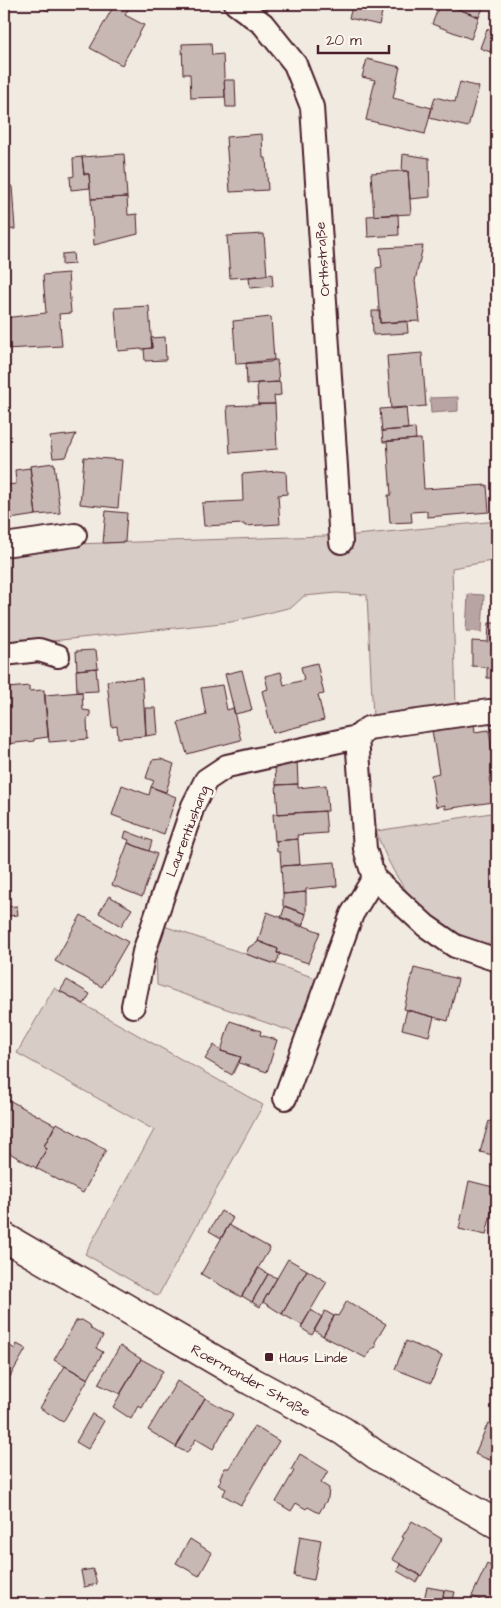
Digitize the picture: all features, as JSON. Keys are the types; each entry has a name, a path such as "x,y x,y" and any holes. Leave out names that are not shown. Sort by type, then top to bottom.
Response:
{"main road":[{"name":"Roermonder Straße","path":"4,1237 251,1381 343,1431 376,1455 497,1524"}],"street":[{"name":"Orthstraße","path":"236,4 263,24 295,64 312,107 341,542"},
{"path":"4,545 75,535"},
{"path":"4,654 39,650 58,656"},
{"name":"Laurentiushang","path":"133,1006 144,952 193,806 206,780 227,766 357,737 368,728 489,711 497,712"},
{"path":"357,737 364,849 374,878 433,931 455,946 497,960"},
{"path":"285,1098 352,914 374,878"}],"shaded area":[{"path":"458,397 458,411 431,413 430,398"},
{"path":"497,521 497,560 452,568 456,707 373,718 367,595 337,593 304,596 292,607 231,622 4,646 4,553 75,544 356,535"},
{"path":"468,594 484,595 482,632 466,631"},
{"path":"491,813 497,814 497,949 461,936 431,916 418,904 398,879 376,831"},
{"path":"164,926 318,979 299,1034 157,985 156,948"},
{"path":"54,988 263,1105 158,1296 85,1254 154,1130 17,1053"}],"building":[{"path":"35,4 53,4 49,11"},
{"path":"102,4 131,4 125,15 144,25 122,65 90,48 112,9"},
{"path":"353,4 384,4 379,25 349,18"},
{"path":"440,4 445,4 479,17 471,39 432,24"},
{"path":"445,4 485,4 479,17"},
{"path":"487,29 497,33 490,52 480,48"},
{"path":"497,33 497,54 490,52"},
{"path":"211,43 212,55 223,54 225,97 191,98 190,74 183,74 182,44"},
{"path":"367,59 400,67 393,98 432,108 425,134 366,120 375,80 362,77"},
{"path":"224,80 235,80 236,107 226,107"},
{"path":"460,82 479,87 468,127 429,118 435,97 455,102"},
{"path":"262,134 263,158 266,158 268,190 230,192 226,137"},
{"path":"124,154 127,197 91,199 89,174 84,174 82,157"},
{"path":"403,154 429,158 430,197 410,199 408,171 402,171"},
{"path":"82,157 84,174 89,174 90,188 71,190 70,177 74,176 73,158"},
{"path":"408,171 411,214 374,216 371,173"},
{"path":"4,186 12,186 15,229 4,230"},
{"path":"127,197 128,215 137,214 138,234 94,245 91,199"},
{"path":"398,214 399,235 368,237 367,216"},
{"path":"264,234 267,275 230,278 227,236"},
{"path":"423,246 415,281 420,321 380,323 376,268 382,267 380,248"},
{"path":"73,253 74,264 62,265 62,254"},
{"path":"68,273 71,313 59,314 62,346 4,349 4,318 46,313 43,275"},
{"path":"272,274 273,286 250,288 249,277"},
{"path":"149,306 152,348 118,351 115,308"},
{"path":"372,311 380,311 380,323 407,321 408,333 373,335"},
{"path":"271,317 274,360 270,362 236,364 233,321"},
{"path":"165,337 166,360 145,361 144,349 152,348 151,338"},
{"path":"422,353 426,406 391,409 387,356"},
{"path":"277,360 279,382 247,384 246,363"},
{"path":"280,382 281,395 274,396 275,404 258,404 257,383"},
{"path":"275,404 277,449 230,453 227,406"},
{"path":"406,407 408,429 382,431 380,409"},
{"path":"415,428 416,439 383,442 382,431"},
{"path":"76,434 66,457 53,458 50,437"},
{"path":"421,439 424,489 487,485 489,512 427,517 427,511 411,512 412,522 390,523 388,495 391,495 387,441"},
{"path":"84,457 122,460 118,508 80,504"},
{"path":"54,463 60,513 36,515 30,466"},
{"path":"30,468 36,515 10,519 6,485 16,484 15,470"},
{"path":"286,472 287,494 278,495 280,524 204,526 202,503 243,501 242,474"},
{"path":"106,511 127,513 125,542 103,543"},
{"path":"489,623 497,623 497,678 487,678 487,667 472,666 472,641 488,642"},
{"path":"96,650 98,668 77,670 76,651"},
{"path":"317,663 324,694 318,695 324,720 273,733 262,691 268,689 265,676 281,672 284,685 304,680 301,667"},
{"path":"96,668 98,691 77,692 76,670"},
{"path":"242,670 252,710 235,714 225,674"},
{"path":"142,678 146,736 118,738 117,726 112,727 107,681"},
{"path":"222,685 227,710 233,708 241,740 187,754 178,723 206,715 201,688"},
{"path":"29,686 29,691 44,690 48,737 34,739 34,741 6,744 4,694 8,693 8,688"},
{"path":"82,692 83,710 90,711 90,717 87,720 88,739 49,742 45,695"},
{"path":"145,708 156,708 158,734 146,736"},
{"path":"474,724 475,732 489,730 496,777 489,778 493,802 445,809 445,805 436,807 431,775 439,773 432,730"},
{"path":"161,759 174,764 166,792 151,787 154,781 146,778 152,760"},
{"path":"297,760 298,784 276,785 275,766"},
{"path":"298,784 298,788 326,785 328,811 278,814 276,785"},
{"path":"122,785 149,795 151,787 176,797 164,834 112,815"},
{"path":"325,811 327,833 297,835 298,839 275,841 273,814"},
{"path":"126,831 152,841 149,851 128,843 129,840 124,838"},
{"path":"298,839 300,865 281,866 280,852 277,852 276,841"},
{"path":"128,843 157,854 142,897 112,885"},
{"path":"335,862 337,886 306,889 306,892 283,894 281,866"},
{"path":"306,892 306,914 283,906 283,894"},
{"path":"109,896 132,909 121,926 99,913"},
{"path":"17,906 18,915 8,916 6,907"},
{"path":"285,906 306,914 302,927 281,918"},
{"path":"267,912 320,932 308,963 277,953 278,949 258,941"},
{"path":"81,915 128,942 102,987 55,961"},
{"path":"258,941 278,949 277,953 280,953 276,964 246,954 249,947"},
{"path":"414,968 458,979 448,1021 404,1009"},
{"path":"67,980 90,994 84,1004 60,991"},
{"path":"407,1010 434,1017 429,1036 402,1029"},
{"path":"230,1021 261,1031 260,1035 277,1040 267,1072 239,1063 241,1057 221,1051"},
{"path":"214,1045 221,1051 241,1057 232,1075 205,1059"},
{"path":"7,1099 55,1125 44,1146 47,1148 36,1168 4,1150 4,1104"},
{"path":"489,1121 497,1123 497,1156 480,1152"},
{"path":"57,1123 106,1150 83,1193 36,1168 47,1148 44,1146"},
{"path":"469,1181 497,1188 486,1235 459,1229"},
{"path":"221,1211 233,1218 221,1238 209,1231"},
{"path":"229,1225 270,1248 241,1297 201,1274"},
{"path":"288,1259 307,1270 282,1314 263,1302"},
{"path":"259,1268 268,1274 252,1302 242,1296"},
{"path":"307,1270 327,1282 302,1325 282,1314"},
{"path":"268,1274 277,1278 260,1307 252,1302"},
{"path":"347,1301 386,1324 375,1342 376,1347 371,1349 366,1358 323,1336 335,1315 338,1316"},
{"path":"311,1310 322,1317 312,1335 301,1328"},
{"path":"325,1311 334,1316 323,1336 314,1330"},
{"path":"82,1320 90,1325 91,1329 103,1336 96,1348 103,1352 88,1379 54,1360 76,1321"},
{"path":"406,1341 442,1356 431,1383 395,1369"},
{"path":"4,1342 15,1349 17,1344 26,1349 4,1387"},
{"path":"120,1346 141,1359 120,1394 98,1384"},
{"path":"141,1359 163,1371 142,1408 138,1406 131,1419 113,1407"},
{"path":"65,1366 88,1379 63,1422 40,1408"},
{"path":"177,1381 205,1398 176,1447 148,1430"},
{"path":"205,1398 233,1414 213,1449 196,1439 187,1453 176,1447"},
{"path":"92,1414 104,1421 88,1449 76,1442"},
{"path":"488,1423 497,1427 497,1463 475,1454"},
{"path":"254,1426 279,1441 241,1505 223,1495 226,1489 218,1485 225,1468 229,1468"},
{"path":"300,1454 328,1471 321,1483 329,1488 328,1498 319,1513 308,1507 306,1509 296,1503 291,1511 276,1502 294,1471 291,1470"},
{"path":"412,1521 442,1539 421,1576 392,1559"},
{"path":"300,1536 321,1540 314,1580 294,1576"},
{"path":"190,1539 212,1553 199,1576 176,1563"},
{"path":"400,1564 420,1575 416,1582 397,1571"},
{"path":"487,1564 497,1569 497,1604 481,1604 482,1601 472,1596"},
{"path":"93,1569 97,1584 84,1587 81,1571"},
{"path":"427,1587 444,1590 442,1604 423,1604"},
{"path":"444,1590 455,1592 452,1604 442,1604"}],"place":[{"name":"Haus Linde","path":"269,1357"}]}
